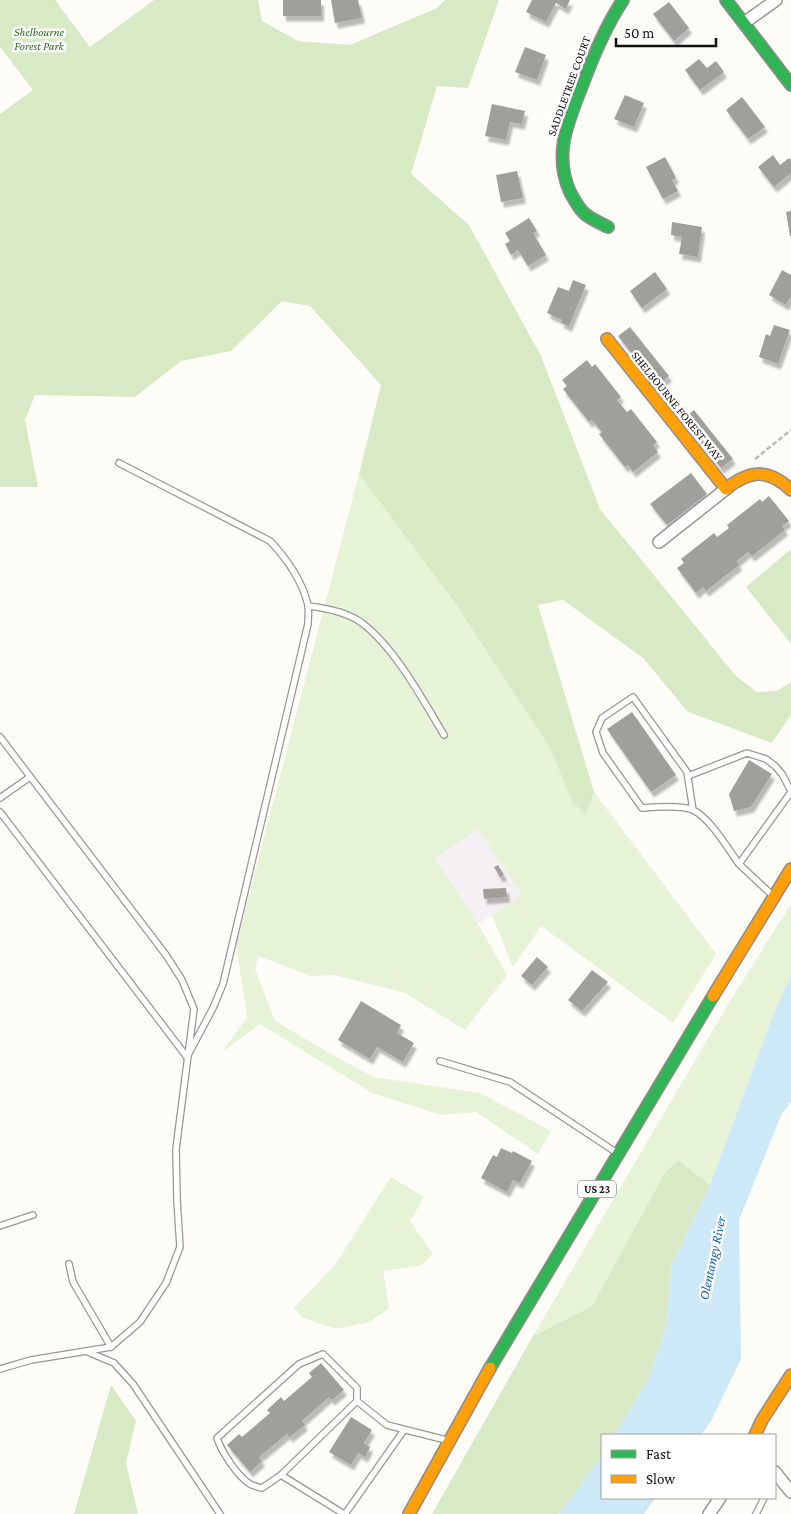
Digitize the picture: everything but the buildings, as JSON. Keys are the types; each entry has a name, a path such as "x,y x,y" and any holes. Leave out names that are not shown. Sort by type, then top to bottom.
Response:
{"main road":[{"name":"SADDLETREE COURT","path":"608,227 584,213 566,185 561,165 562,147 567,126 600,39 612,15 623,0"},
{"path":"726,0 791,85"},
{"name":"SHELBOURNE FOREST WAY","path":"607,339 726,489"},
{"path":"726,489 742,477 764,474 776,478 791,490"},
{"name":"US 23","path":"409,1514 448,1441 618,1153 791,868"},
{"path":"755,1434 762,1420 791,1375"}],"street":[{"path":"744,23 776,0"},
{"path":"659,542 726,489"},
{"path":"776,1473 791,1492"},
{"path":"709,1514 719,1499"}],"lane":[{"path":"119,463 270,541 286,558 296,576 308,606 308,624 223,984 213,1008 187,1057"},
{"path":"308,606 333,610 362,623 386,646 412,682 444,735"},
{"path":"693,810 687,772 633,697 602,718 596,732 603,753 642,808 673,807 693,810 714,828 739,864 774,897"},
{"path":"0,737 166,955 182,980 194,1009 176,1148 180,1247 166,1283 140,1322 110,1347 31,1360 0,1369"},
{"path":"688,776 747,753 766,759 782,774 791,791 739,864"},
{"path":"0,798 30,777"},
{"path":"0,812 187,1057"},
{"path":"440,1061 510,1082 618,1153"},
{"path":"0,1226 33,1215"},
{"path":"69,1264 73,1282 110,1347"},
{"path":"88,1352 114,1363 133,1384 220,1514"},
{"path":"323,1354 357,1388 357,1401 281,1475 262,1488 250,1484 234,1468 220,1448 216,1438 299,1364 323,1354"},
{"path":"357,1401 387,1425 448,1441"},
{"path":"281,1475 344,1514 404,1430"},
{"path":"756,1514 764,1499"}],"path":[{"path":"753,464 755,459 791,430"}],"shaded area":[{"path":"478,829 522,895 478,924 435,858"}],"green space":[{"name":"Shelbourne Forest Park","path":"0,0 55,0 90,47 154,0 258,0 262,21 298,41 350,45 437,8 445,0 499,0 468,88 437,86 411,174 469,225 541,356 600,509 736,676 757,692 777,691 791,682 791,715 772,743 688,712 643,658 563,600 538,605 594,792 586,815 572,802 550,748 453,600 359,474 381,385 310,306 282,301 231,351 181,361 135,397 35,395 25,420 38,487 0,487 0,114 33,90 0,47"},
{"path":"359,474 453,600 550,748 572,802 586,815 594,792 716,954 673,1023 541,926 513,967 492,915 522,895 478,829 435,858 478,924 507,975 465,1030 405,993 334,975 311,976 258,956 255,969 275,1021 374,1077 480,1093 551,1131 538,1154 476,1112 441,1115 372,1093 260,1024 222,1052 247,1017 236,945"},
{"path":"791,549 791,644 746,587"},
{"path":"791,904 791,975 773,1015 710,1185 678,1160 665,1172 592,1306 533,1336 730,1001"},
{"path":"678,1160 710,1185 672,1265 666,1327 649,1377 616,1434 601,1434 601,1457 559,1514 432,1514 533,1336 592,1306 665,1172"},
{"path":"391,1177 424,1197 410,1221 433,1254 422,1265 383,1271 389,1308 370,1322 336,1329 303,1318 294,1308 335,1265"},
{"path":"111,1385 136,1421 126,1463 138,1514 74,1514"}],"water":[{"name":"Olentangy River","path":"791,975 791,1102 782,1113 739,1220 741,1359 711,1421 702,1434 616,1434 649,1377 666,1327 672,1265 710,1185 773,1015"},
{"path":"601,1457 601,1499 654,1499 644,1514 559,1514"}],"traffic: fast":[{"path":"608,227 587,216 576,203 565,178 563,151 564,138 572,112 591,64 605,31 623,0"},
{"path":"726,0 791,85"},
{"path":"490,1368 713,996"}],"traffic: slow":[{"path":"607,339 726,489 743,478 759,474 774,478 791,490"},
{"path":"713,996 791,869"},
{"path":"409,1514 490,1368"},
{"path":"755,1434 762,1420 791,1375"}]}
